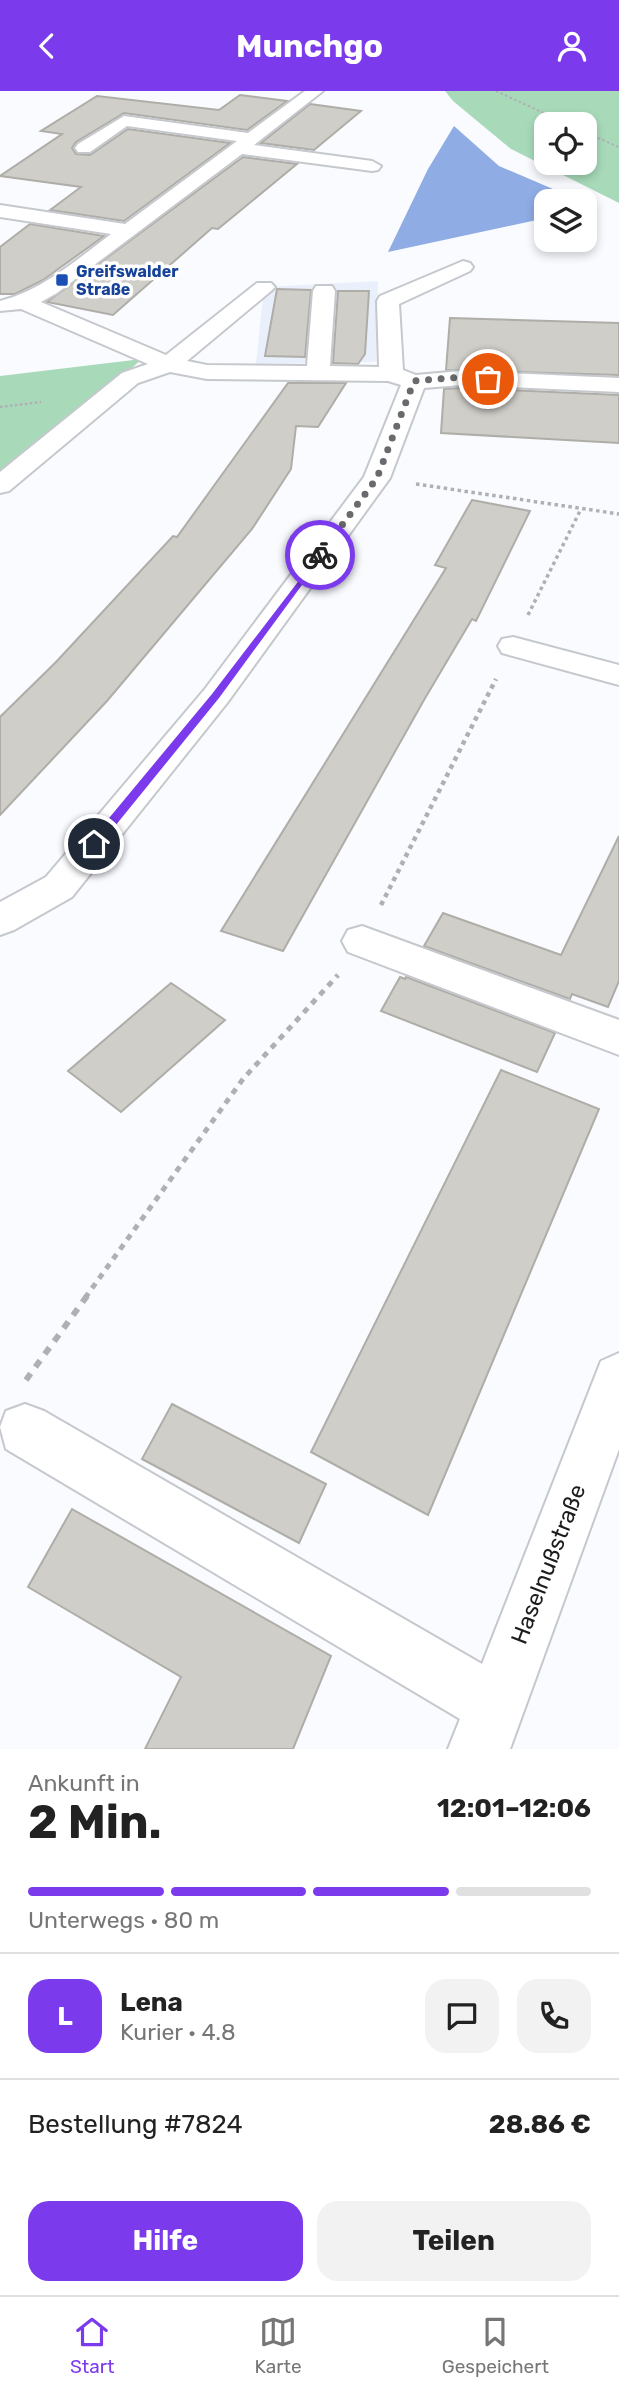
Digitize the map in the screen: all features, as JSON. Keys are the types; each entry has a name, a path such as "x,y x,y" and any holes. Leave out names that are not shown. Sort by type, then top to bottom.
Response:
{"street":[{"path":"0,307 23,303 50,289 314,91"},
{"path":"84,148 124,121 372,166"},
{"path":"0,211 127,230"},
{"path":"0,920 59,887 216,696 377,478 402,378 387,301 463,267"},
{"path":"0,485 130,378 169,365 264,287"},
{"path":"318,373 324,291"},
{"path":"23,303 169,365 207,372 318,373 402,378 461,377 619,385"},
{"path":"513,646 619,675"},
{"path":"362,941 619,1038"},
{"name":"Haselnußstraße","path":"486,1727 619,1379"},
{"path":"25,1430 486,1727"}],"path":[{"path":"496,91 542,112"},
{"path":"597,138 619,148"},
{"path":"377,478 619,514"},
{"path":"25,1430 26,1377 243,1079 334,980 362,941 581,509"}],"shaded area":[{"path":"378,281 376,362 256,364 264,287"}],"green space":[{"path":"445,91 619,91 619,203 597,192 597,189 591,189 563,175 597,175 597,112 534,112 534,160 511,149 453,101"},
{"path":"142,359 0,483 0,376"}],"water":[{"path":"454,126 499,166 553,189 534,189 534,221 388,252 428,169"}],"building":[{"path":"240,95 287,101 247,130 124,113 76,142 72,148 76,154 90,155 128,129 230,143 124,221 50,210 81,187 0,176 62,134 41,131 97,96 219,110"},
{"path":"310,104 361,111 314,150 261,143"},
{"path":"243,157 297,164 218,229 212,228 113,315 47,302"},
{"path":"30,224 104,236 43,280 15,294 0,294 0,247"},
{"path":"277,289 311,290 305,357 265,356"},
{"path":"338,291 369,291 365,354 358,364 333,363"},
{"path":"450,318 619,323 619,375 446,370"},
{"path":"288,383 346,383 318,427 296,426 291,469 252,529 107,701 0,815 0,717 56,662 173,536 177,537"},
{"path":"444,389 619,395 619,443 441,433"},
{"path":"472,500 530,511 476,621 472,619 424,700 283,951 221,931 446,568 435,565"},
{"path":"619,836 619,981 608,1007 572,994 570,999 424,946 443,913 561,955"},
{"path":"400,977 555,1033 537,1072 381,1011"},
{"path":"171,983 225,1020 121,1112 68,1071"},
{"path":"501,1070 599,1109 428,1515 311,1452"},
{"path":"172,1404 326,1484 299,1543 142,1459"},
{"path":"72,1509 331,1656 293,1749 145,1749 181,1677 28,1587"}],"way so far":[{"path":"320,555 377,478 414,381 461,377 488,379"}],"place":[{"name":"Greifswalder Straße","path":"62,280"}],"route":[{"path":"94,844 216,696 320,555"}]}
